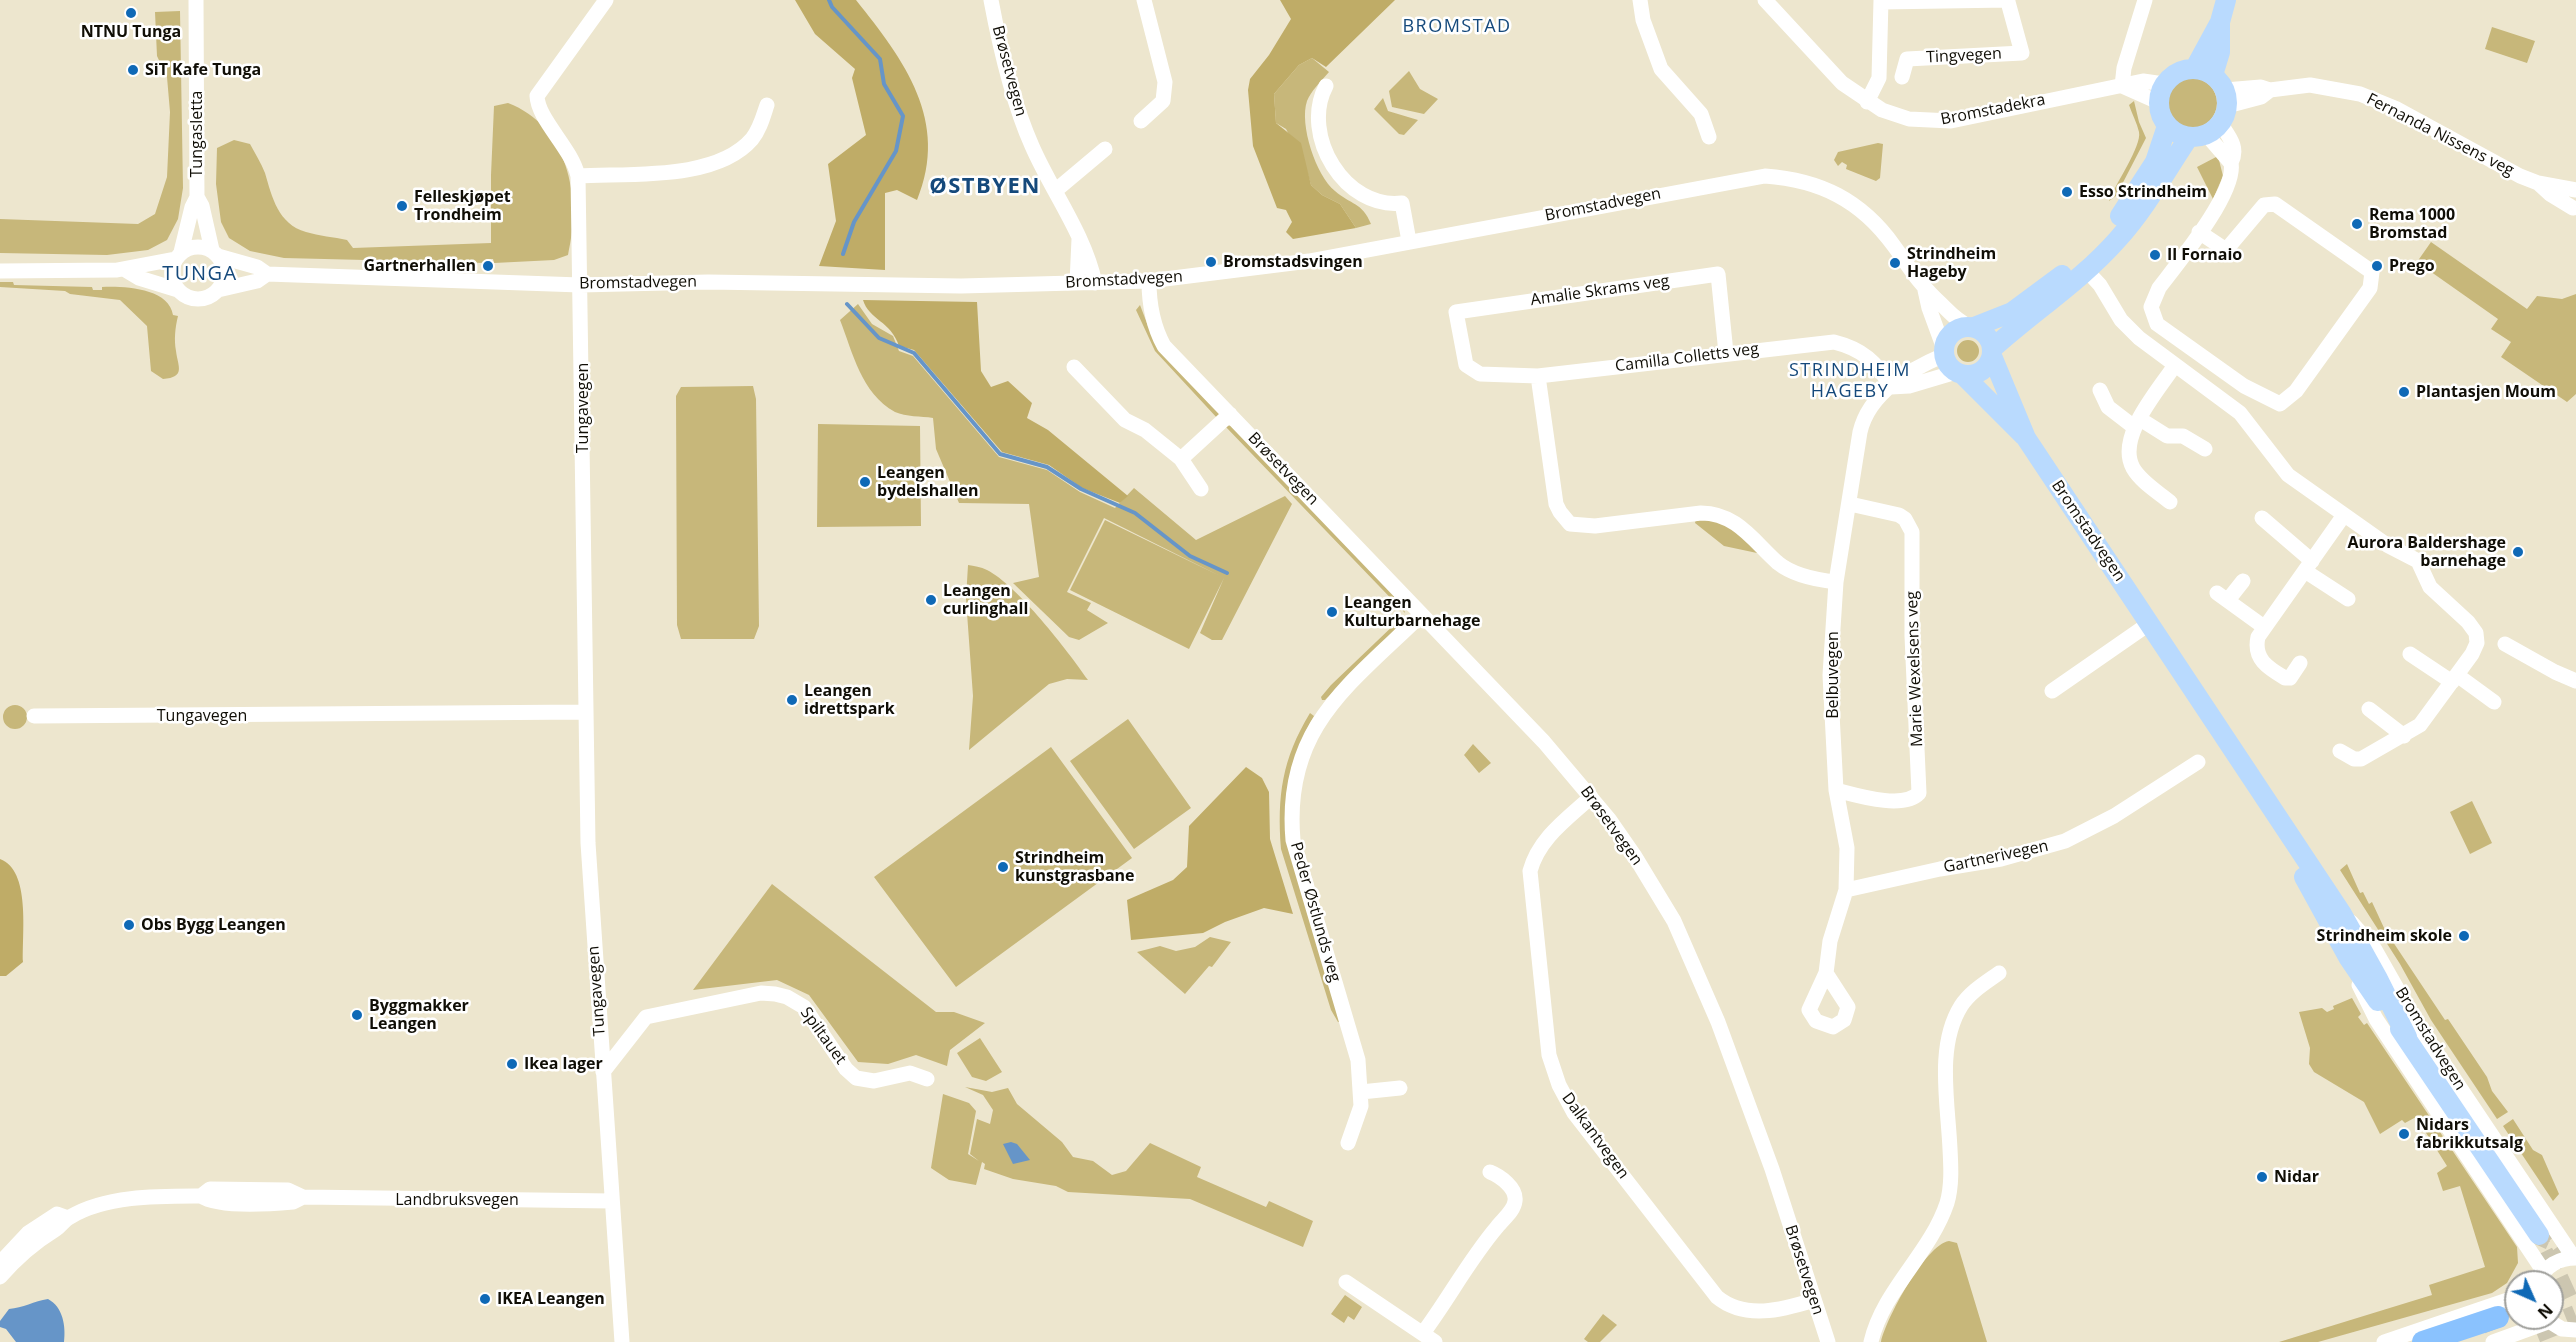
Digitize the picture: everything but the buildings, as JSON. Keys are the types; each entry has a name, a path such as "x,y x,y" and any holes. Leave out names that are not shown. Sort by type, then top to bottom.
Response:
{"highway":[{"path":"2423,1342 2498,1329"},
{"path":"2459,1342 2498,1329"}],"main road":[{"path":"2167,126 2162,146 2144,183 2095,245 2036,296 2000,318 1952,332 1944,352 1950,368 1960,374 1978,373 1985,369 1992,352 2086,271 2134,220 2211,105 2220,52 2220,22 2226,0"},
{"path":"2176,72 2211,105 2174,132 2162,119 2161,93 2176,72"},
{"path":"1972,327 1987,335 1992,352"},
{"name":"Bromstadvegen","path":"1992,352 2026,438 2342,914 2378,977 2407,1037"},
{"name":"Bromstadvegen","path":"1960,374 2026,438"},
{"name":"Bromstadvegen","path":"2294,841 2298,865 2348,957 2387,1014 2407,1037 2540,1235"}],"street":[{"name":"Tungasletta","path":"178,255 197,197 196,0"},
{"name":"Tungavegen","path":"606,0 537,96 539,109 565,146 578,176 588,843 622,1342"},
{"name":"Brøsetvegen","path":"991,0 1023,123 1079,238 1095,283"},
{"path":"1141,121 1163,101 1165,82 1144,0"},
{"path":"1640,0 1643,20 1661,69 1701,114 1709,137"},
{"name":"Bromstadekra","path":"1765,0 1842,83 1867,102 1895,116 1937,122 2144,81 2161,93"},
{"path":"2122,86 2124,68 2145,0"},
{"name":"Tingvegen","path":"1867,102 1879,78 1881,1 2008,1 2022,53 1907,59 1902,77"},
{"name":"Fernanda Nissens veg","path":"2211,105 2261,97 2270,90 2310,85 2360,94 2397,109 2500,167 2538,183 2576,190"},
{"path":"1326,86 1320,98 1318,116 1332,166 1342,181 1378,202 1386,205 1402,203 1409,241"},
{"path":"578,176 694,168 721,161 751,140 767,105"},
{"path":"2199,232 2226,250 2264,205 2275,204 2372,272 2370,288 2296,391 2280,404 2244,386 2163,329 2154,319 2152,300 2228,187 2232,170 2231,162 2211,105"},
{"path":"1055,191 1105,149"},
{"name":"Bromstadvegen","path":"215,253 257,267 267,274 580,285 708,282 961,286 1149,281 1309,261 1765,176 1793,178 1843,196 1868,214 1925,290 1954,318 1972,327"},
{"name":"Fernanda Nissens veg","path":"2538,183 2575,211"},
{"path":"2575,211 2576,190"},
{"name":"Tungasletta","path":"197,197 202,206 215,253"},
{"name":"Brøsetvegen","path":"1077,284 1079,238"},
{"path":"0,271 124,269 178,255 196,246 215,253 224,271 218,290 201,299 185,296 178,290 139,278 124,269"},
{"path":"178,255 171,274 178,290"},
{"path":"2086,271 2129,329 2240,413 2281,468 2387,545 2418,561 2430,587 2473,628 2477,639 2476,648 2420,725 2404,736 2357,760 2340,751"},
{"name":"Bromstadvegen","path":"218,290 256,281 267,274"},
{"name":"Amalie Skrams veg","path":"1466,365 1456,312 1718,274 1726,353"},
{"name":"Brøsetvegen","path":"1149,281 1149,300 1154,323 1164,346 1537,735 1591,796 1654,887 1690,956 1748,1102 1828,1342"},
{"name":"Bromstadvegen","path":"1925,290 1944,352"},
{"name":"Camilla Colletts veg","path":"1466,365 1480,374 1538,376 1834,342 1851,346 1866,354 1884,374 1891,387"},
{"name":"Belbuvegen","path":"1826,973 1830,941 1846,890 1847,848 1836,790 1830,675 1836,582 1862,422 1872,402 1904,376 1944,352"},
{"path":"2170,502 2144,480 2132,466 2129,449 2137,423 2175,365"},
{"path":"1074,367 1125,420 1145,430 1181,459 1201,489"},
{"path":"1891,387 1910,386 1960,374"},
{"path":"1538,376 1556,504 1570,524 1595,526 1701,513 1719,515 1740,526 1779,563 1797,574 1836,582"},
{"path":"2100,390 2108,407 2167,436 2183,436 2205,449"},
{"path":"1181,459 1230,414"},
{"name":"Marie Wexelsens veg","path":"1836,790 1899,801 1916,797 1919,793 1912,636 1912,532 1905,519 1899,515 1850,504"},
{"path":"2300,663 2288,679 2265,665 2256,645 2264,627 2344,515"},
{"path":"2262,518 2308,566 2348,599"},
{"path":"2243,581 2223,597 2264,627"},
{"name":"Peder Østlunds veg","path":"1348,1143 1361,1106 1358,1060 1293,840 1291,816 1294,783 1310,735 1334,698 1421,615"},
{"path":"2052,691 2150,623"},
{"path":"2505,644 2576,681"},
{"path":"2410,654 2494,702"},
{"path":"2369,710 2404,736"},
{"name":"Tungavegen","path":"34,716 360,716 586,712"},
{"name":"Gartnerivegen","path":"1846,890 1940,869 2001,859 2065,841 2115,816 2198,762"},
{"name":"Dalkantvegen","path":"1591,796 1548,837 1538,850 1530,871 1549,1054 1559,1085 1574,1113 1717,1297 1726,1304 1746,1311 1767,1310 1814,1300"},
{"name":"Bromstadvegen","path":"2342,914 2364,934 2374,948 2416,1022 2575,1258"},
{"name":"Bromstadvegen","path":"2348,957 2376,1018 2537,1270"},
{"path":"1871,1342 1883,1308 1935,1229 1947,1201 1951,1176 1946,1062 1947,1040 1953,1022 1962,1005 1974,991 1999,973"},
{"name":"Spiltauet","path":"603,1072 646,1017 761,993 787,997 804,1008 846,1069 856,1078 874,1081 910,1073 927,1079"},
{"path":"1361,1092 1400,1088"},
{"path":"1346,1282 1429,1338 1479,1248 1513,1208 1516,1199 1514,1191 1498,1175 1490,1172"},
{"name":"Landbruksvegen","path":"0,1277 26,1251 68,1218 87,1209 138,1198 201,1196 209,1202 223,1203 293,1202 303,1197 612,1201"},
{"name":"Landbruksvegen","path":"0,1263 38,1226 57,1214 68,1218"},
{"path":"2548,1270 2558,1261 2575,1258"},
{"path":"2384,1342 2504,1301"}],"shaded area":[{"path":"795,0 856,0 890,45 917,93 925,118 928,144 926,171 917,200 897,190 885,193 885,270 819,266 836,221 828,164 866,135 852,78 855,69 815,34"},
{"path":"1280,0 1395,0 1326,67 1312,58 1299,65 1274,94 1276,123 1301,143 1311,185 1322,195 1340,204 1356,228 1293,239 1286,232 1292,222 1286,210 1277,208 1253,146 1248,90 1250,79 1269,55 1291,19"},
{"path":"180,11 183,188 178,219 167,240 148,250 107,255 0,253 0,219 138,224 155,214 167,177 170,112 167,77 157,56 155,12"},
{"path":"2492,27 2535,41 2527,63 2485,49"},
{"path":"1312,58 1329,72 1307,101 1305,123 1311,149 1321,174 1328,184 1360,208 1371,224 1356,228 1340,204 1322,195 1311,185 1306,168 1286,129 1276,123 1274,94 1299,65"},
{"path":"1409,71 1420,89 1438,99 1424,114 1392,107 1389,91"},
{"path":"2192,78 2210,85 2217,103 2210,121 2192,128 2174,121 2167,103 2174,85"},
{"path":"1383,98 1388,111 1418,120 1404,135 1399,134 1374,109"},
{"path":"2134,101 2146,138 2116,196 2109,201 2139,138 2129,105"},
{"path":"508,103 528,114 545,128 566,166 573,210 568,255 554,260 494,263 493,259 486,259 486,263 284,258 250,251 229,238 221,222 216,184 217,148 234,140 250,144 263,169 278,208 289,223 296,228 316,235 347,240 353,248 491,243 494,106"},
{"path":"1878,143 1883,144 1880,178 1876,181 1846,169 1847,165 1842,162 1838,166 1834,160 1838,152"},
{"path":"2218,156 2223,176 2213,199 2197,167"},
{"path":"2431,242 2527,309 2537,296 2562,299 2576,294 2576,394 2567,402 2501,357 2511,342 2491,329 2498,319 2417,262"},
{"path":"0,282 13,282 14,285 92,287 93,290 102,290 102,287 122,287 155,294 170,306 173,315 178,316 175,347 178,373 163,379 151,371 147,326 120,300 70,294 65,291 0,287"},
{"path":"863,300 977,302 981,371 991,387 1008,381 1032,403 1027,418 1048,430 1128,496 1120,503 1082,488 1049,465 1002,452 914,350 899,346 891,331 870,312"},
{"path":"858,304 872,324 893,336 899,351 913,356 999,457 1047,470 1080,492 1115,508 1134,488 1196,540 1285,496 1292,504 1222,640 1212,640 1200,633 1224,578 1189,649 1070,590 1105,520 1218,575 1104,518 1067,592 1091,603 1087,610 1108,623 1079,640 1069,637 1013,583 1039,577 1029,504 959,503 936,449 933,418 895,412 883,404 866,383 854,359 840,320"},
{"path":"1140,305 1148,326 1220,414 1218,419 1155,351 1136,310"},
{"path":"1968,340 1976,343 1979,351 1976,359 1968,362 1960,359 1957,351 1960,343"},
{"path":"753,386 756,399 759,626 754,639 681,639 677,625 676,396 681,387"},
{"path":"818,424 920,426 921,526 817,527"},
{"path":"1224,425 1232,426 1402,601 1405,613"},
{"path":"1696,519 1718,519 1759,550 1757,553 1724,546 1695,523"},
{"path":"968,565 987,570 1013,589 1055,636 1088,680 1067,679 1049,684 969,750 973,696 966,599"},
{"path":"1399,620 1403,621 1401,625 1325,700 1322,700 1321,697 1331,685"},
{"path":"15,705 23,709 27,717 23,725 15,729 7,725 3,717 7,709"},
{"path":"1310,713 1314,716 1299,746 1287,792 1287,842 1341,1022 1338,1022 1331,1010 1281,849 1281,795 1287,762"},
{"path":"1128,719 1191,808 1134,849 1070,761"},
{"path":"1473,744 1491,763 1479,773 1464,755"},
{"name":"Strindheim kunstgrasbane","path":"1051,747 1132,858 956,987 874,877"},
{"path":"1246,767 1262,778 1269,792 1270,839 1293,914 1264,908 1225,922 1203,933 1131,940 1127,900 1173,880 1187,867 1189,826"},
{"path":"2472,801 2492,843 2470,854 2450,812"},
{"path":"0,859 10,865 17,876 23,904 23,962 6,976 0,976"},
{"path":"2347,864 2360,893 2363,892 2369,904 2372,902 2385,930 2445,1020 2448,1019 2487,1077 2492,1091 2508,1112 2497,1119 2431,1020 2400,964 2340,870"},
{"path":"772,884 936,1012 954,1012 985,1023 950,1050 947,1066 916,1055 888,1064 858,1062 809,995 777,980 693,990"},
{"path":"1210,937 1231,942 1212,967 1209,966 1185,994 1137,952 1160,946 1176,951 1195,947"},
{"path":"2352,998 2361,1014 2358,1017 2364,1025 2367,1023 2517,1247 2518,1263 2514,1270 2504,1270 2504,1285 2492,1293 2318,1342 2279,1342 2432,1295 2429,1285 2485,1267 2460,1186 2443,1191 2437,1173 2447,1166 2416,1117 2405,1123 2402,1120 2380,1134 2364,1102 2314,1072 2309,1064 2310,1048 2299,1012 2322,1008 2327,1012 2334,1009 2333,1006"},
{"path":"980,1038 1002,1072 986,1081 972,1077 957,1053"},
{"path":"965,1087 992,1092 1008,1088 1017,1104 1062,1142 1073,1157 1093,1161 1112,1175 1126,1171 1150,1143 1201,1167 1197,1177 1266,1207 1269,1201 1313,1221 1303,1247 1190,1199 1068,1192 1056,1186 1013,1179 984,1169 985,1164 982,1162 976,1185 949,1180 931,1168 943,1094 969,1103 976,1111 968,1154 979,1161 970,1154 977,1119 990,1124 993,1110 983,1095"},
{"path":"2513,1119 2533,1150 2542,1155 2559,1194 2553,1201 2503,1126"},
{"path":"1949,1241 1957,1243 1987,1342 1881,1342 1898,1301 1918,1269 1929,1255"},
{"path":"1345,1295 1362,1307 1354,1320 1348,1316 1344,1323 1331,1314"},
{"path":"1603,1314 1617,1325 1600,1342 1588,1342 1584,1339"}],"water":[{"path":"1011,1142 1017,1144 1030,1160 1013,1164 1003,1144"},
{"path":"48,1299 60,1312 64,1342 16,1342 6,1329 0,1327 0,1321 9,1309"}],"waterway":[{"path":"829,0 832,7 880,59 884,84 903,116 896,151 854,222 843,254"},
{"path":"847,304 879,338 914,353 1000,454 1047,467 1081,489 1135,513 1190,556 1227,573"}],"tunnel":[{"path":"2552,1270 2540,1246 2539,1235 2550,1240 2568,1263"},
{"path":"2564,1288 2576,1282"},
{"path":"2481,1323 2504,1314"},
{"path":"2536,1332 2576,1316"}],"place":[{"name":"NTNU Tunga","path":"131,13"},
{"name":"SiT Kafe Tunga","path":"133,70"},
{"name":"Esso Strindheim","path":"2067,192"},
{"name":"Felleskjøpet Trondheim","path":"402,206"},
{"name":"Rema 1000 Bromstad","path":"2357,224"},
{"name":"Il Fornaio","path":"2155,255"},
{"name":"Bromstadsvingen","path":"1211,262"},
{"name":"Strindheim Hageby","path":"1895,263"},
{"name":"Gartnerhallen","path":"488,266"},
{"name":"Prego","path":"2377,266"},
{"name":"Plantasjen Moum","path":"2404,392"},
{"name":"Leangen bydelshallen","path":"865,482"},
{"name":"Aurora Baldershage barnehage","path":"2518,552"},
{"name":"Leangen curlinghall","path":"931,600"},
{"name":"Leangen Kulturbarnehage","path":"1332,612"},
{"name":"Leangen idrettspark","path":"792,700"},
{"name":"Strindheim kunstgrasbane","path":"1003,867"},
{"name":"Obs Bygg Leangen","path":"129,925"},
{"name":"Strindheim skole","path":"2464,936"},
{"name":"Byggmakker Leangen","path":"357,1015"},
{"name":"Ikea lager","path":"512,1064"},
{"name":"Nidars fabrikkutsalg","path":"2404,1134"},
{"name":"Nidar","path":"2262,1177"},
{"name":"IKEA Leangen","path":"485,1299"}],"district":[{"name":"BROMSTAD","path":"1457,27"},
{"name":"ØSTBYEN","path":"985,187"},
{"name":"TUNGA","path":"200,274"},
{"name":"STRINDHEIM HAGEBY","path":"1850,382"}]}
